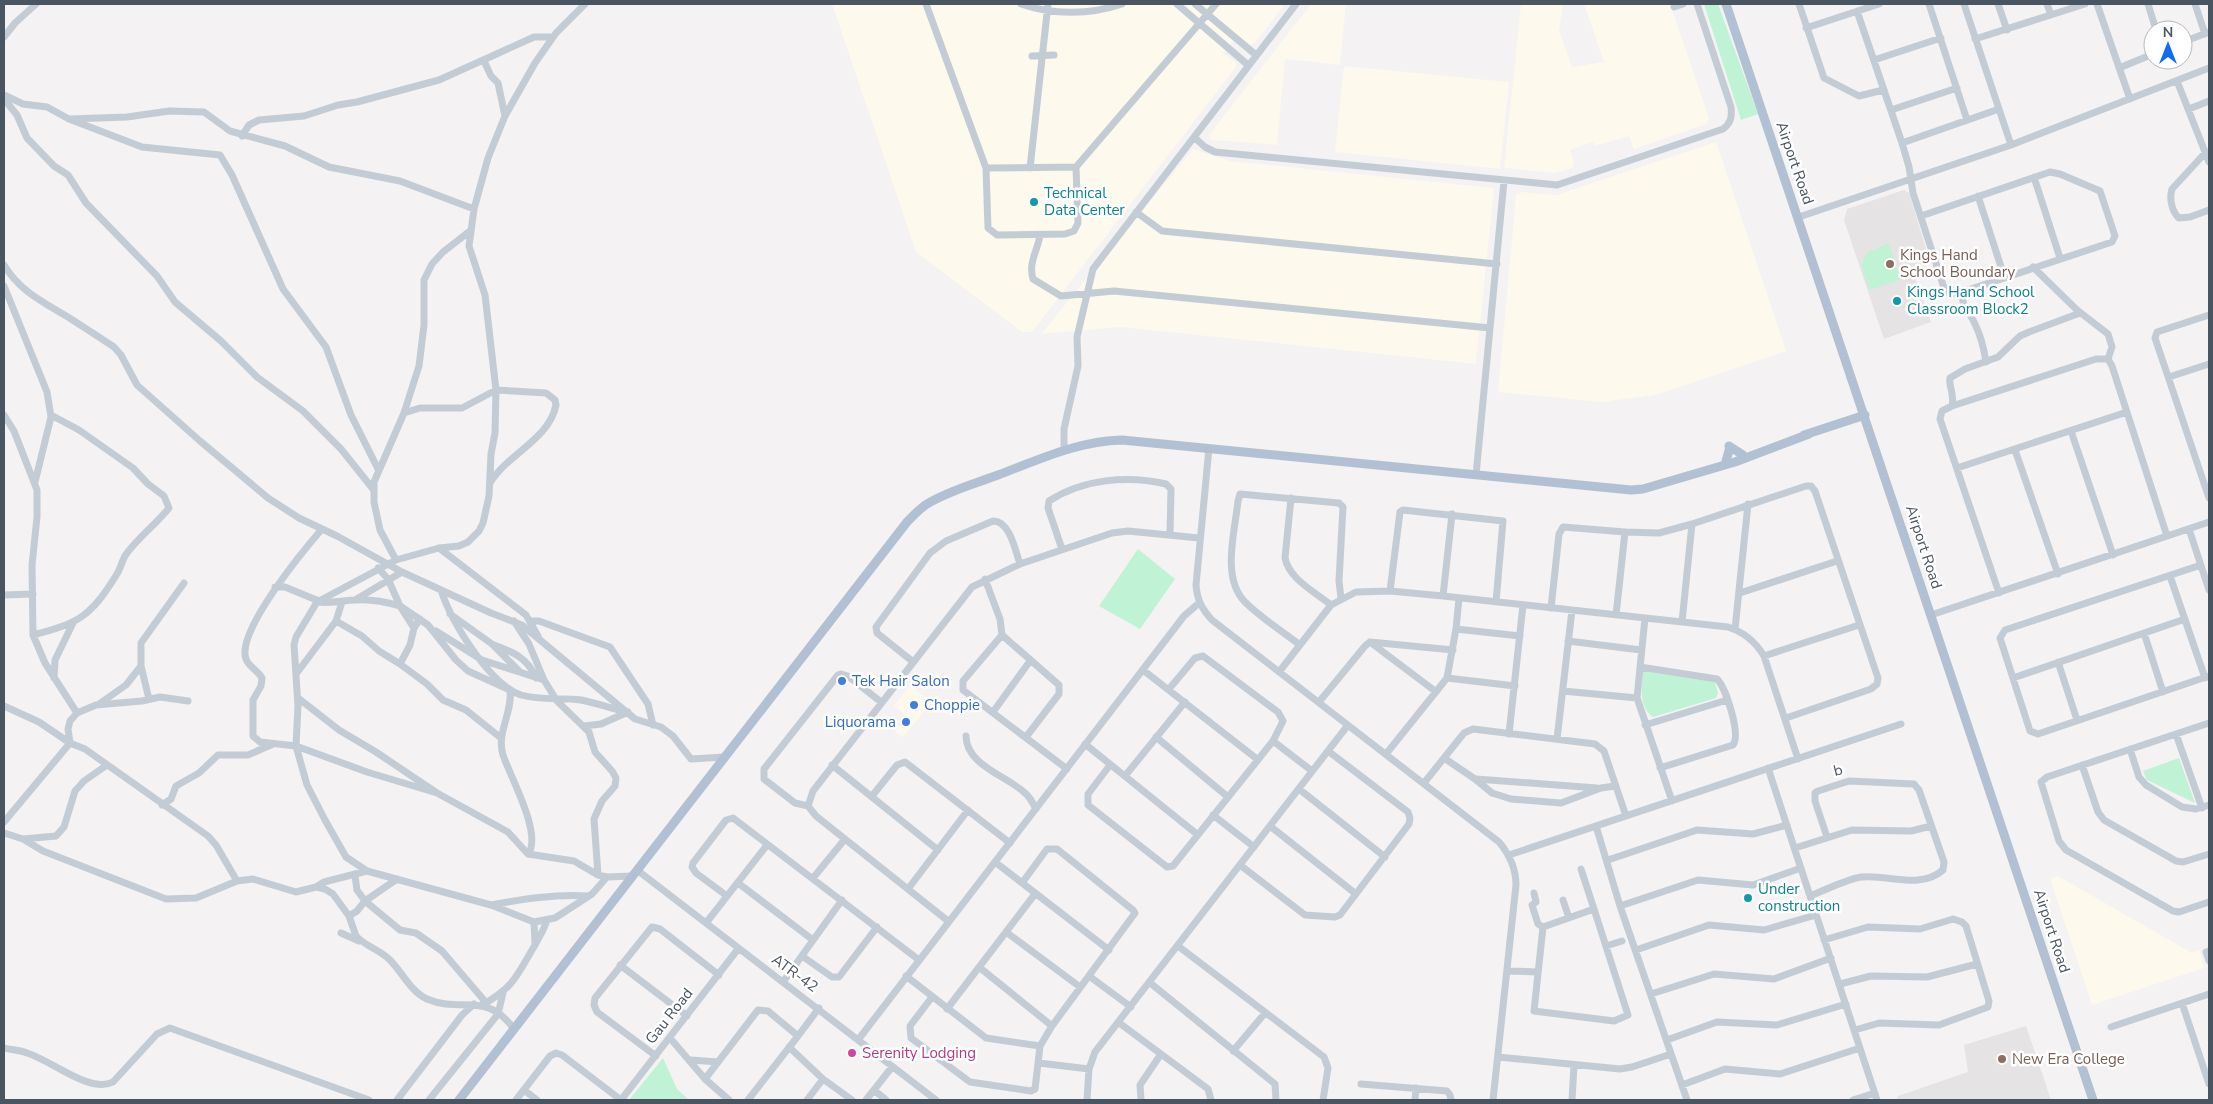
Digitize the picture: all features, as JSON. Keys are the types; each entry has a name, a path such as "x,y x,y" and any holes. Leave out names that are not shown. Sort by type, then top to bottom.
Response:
{"main road":[{"name":"Airport Road","path":"1726,4 1799,216 2093,1100"},
{"path":"459,1100 915,513 927,504 953,492 1064,451 1103,440 1209,448 1631,490 1643,489 1865,415"},
{"path":"1696,472 1735,462 1809,434"},
{"path":"1726,461 1730,447 1743,455"}],"street":[{"path":"4,36 36,4"},
{"path":"585,4 552,37 534,63 504,116 488,158 474,209 469,246 485,295 496,390 495,433 491,454 488,505 479,531 468,542 459,546 439,548 396,560 317,602 296,637 294,653 298,698 296,746 307,785 346,857 368,871 491,905 534,922 555,918 588,896 607,877"},
{"path":"926,4 986,168 987,224 990,231 997,235 1071,233 1077,228 1076,167 1216,4"},
{"path":"1021,4 1086,11 1122,4"},
{"path":"1176,4 1248,65"},
{"path":"1195,4 1256,55"},
{"path":"1064,451 1064,429 1078,366 1077,336 1093,269 1296,4"},
{"path":"1674,7 1683,4"},
{"path":"1194,136 1205,148 1214,152 1557,185 1723,129 1728,125 1731,119 1731,107 1697,4"},
{"path":"1799,4 1821,74 1825,79 1859,96 1883,90"},
{"path":"1806,28 1879,4"},
{"path":"1928,4 1968,120"},
{"path":"1964,4 2011,145"},
{"path":"1998,4 2007,30"},
{"path":"2047,4 2051,15"},
{"path":"1975,39 2085,4"},
{"path":"2097,4 2130,99"},
{"path":"2148,4 2153,20"},
{"path":"2193,38 2207,33 2194,4"},
{"path":"1030,168 1048,7"},
{"path":"1857,11 1902,143 1920,216 1946,292 1952,294 1962,292 2004,276 2112,242 2115,233 2102,195 2096,188 2055,172 2034,177 1920,216"},
{"path":"242,136 249,125 259,120 298,117 439,80 534,37 552,37"},
{"path":"1874,60 1941,38"},
{"path":"1032,56 1054,55"},
{"path":"2119,68 2143,58"},
{"path":"484,61 491,76 498,83 504,116"},
{"path":"1799,216 2011,145 2209,68"},
{"path":"2177,81 2209,162"},
{"path":"1891,110 1957,88"},
{"path":"4,97 23,104 47,107 69,119 142,148 220,155 232,175 283,289 326,347 351,415 378,469"},
{"path":"4,97 17,115 27,138 54,166 68,175 86,202 157,276 175,302 221,341 257,377 303,411 341,449 373,489"},
{"path":"2188,109 2209,101"},
{"path":"1902,143 1999,109"},
{"path":"69,119 127,117 169,111 197,112 209,115 222,127 242,136 285,146 337,170 411,185 474,209"},
{"path":"2206,152 2172,189 2171,197 2174,213 2179,218 2190,217 2209,210"},
{"path":"986,168 1076,167"},
{"path":"2034,177 2060,258"},
{"path":"1476,475 1504,181"},
{"path":"1978,196 2004,276"},
{"path":"1136,212 1162,231 1497,264"},
{"path":"396,560 380,530 373,489 378,469 404,413 418,366 423,338 424,280 432,264 443,252 470,231"},
{"path":"1040,234 1039,244 1032,261 1034,282 1061,296 1087,292 1114,291 1490,328"},
{"path":"4,265 21,287 35,298 114,347 121,355 137,385 268,498 299,518 322,528 402,572 460,597 491,613 513,620 636,719 661,727 672,736 691,759 724,757"},
{"path":"2033,267 2080,312 2108,334 2112,347 2108,359 2168,536"},
{"path":"4,286 47,392 51,415 35,482"},
{"path":"1962,292 1964,308 1970,315 1980,335 1986,362"},
{"path":"1952,406 1954,395 1949,384 1950,378 1965,369 2005,354 2025,334 2080,312"},
{"path":"2209,315 2157,332 2156,335 2209,498"},
{"path":"1999,593 1940,416 1942,411 1952,406 2096,359 2108,359"},
{"path":"2169,378 2209,364"},
{"path":"404,413 420,408 462,408 496,390 546,393 555,400 556,405 551,418 531,443 498,473 489,486"},
{"path":"1957,468 2127,412"},
{"path":"4,415 14,431 35,482 38,503 32,565 31,623 33,636 54,678 77,713"},
{"path":"33,636 73,623 88,614 99,602 120,569 126,554 169,508 164,496 148,484 133,468 78,430 51,415"},
{"path":"2071,431 2113,555"},
{"path":"1209,448 1199,538 1196,585 1199,603 1212,620 1499,842 1509,855 1513,865 1516,885 1493,1100"},
{"path":"2016,450 2058,574"},
{"path":"1062,549 1048,508 1049,501 1104,480 1115,479 1166,484 1171,489 1170,535"},
{"path":"1551,608 1559,534 1563,527 1659,533 1811,486 1815,491 1837,561 1878,678 1875,687 1786,718"},
{"path":"1300,645 1244,601 1233,580 1231,568 1240,494 1291,498 1343,506 1338,581 1341,598"},
{"path":"1291,498 1285,558 1287,566 1292,574 1331,604"},
{"path":"1735,629 1748,504"},
{"path":"1390,591 1400,512 1403,510 1452,514 1503,520 1496,602"},
{"path":"1442,596 1452,514"},
{"path":"912,661 877,633 876,627 930,553 946,541 993,521 998,521 1005,525 1020,564"},
{"path":"1931,615 2209,522"},
{"path":"1682,622 1692,524"},
{"path":"322,528 275,587 248,639 245,653 249,665 262,678 261,686 253,700 253,736 260,742 296,746 367,772 437,793"},
{"path":"2189,529 2209,590"},
{"path":"808,806 813,791 832,765 966,592 985,579 1020,564 1119,531 1199,538"},
{"path":"1616,614 1625,532"},
{"path":"439,548 526,615 540,640"},
{"path":"1740,593 1837,561"},
{"path":"2170,576 2207,677 2038,734 2030,731 2000,638 2005,630 2201,565"},
{"path":"378,568 388,580 400,606 414,628"},
{"path":"355,600 402,572"},
{"path":"985,579 1000,620 1002,635 1030,661 1058,683 1059,691 1026,737"},
{"path":"150,699 141,666 141,643 184,583"},
{"path":"275,587 285,588 317,602 384,601 400,606 482,660 544,680"},
{"path":"440,590 450,614 482,660 495,677 510,690 511,701 501,738 503,754 531,831 532,848 528,854"},
{"path":"1279,672 1331,604 1356,592 1390,591 1442,596 1616,614 1735,629 1754,641 1764,656 1798,759"},
{"path":"4,595 33,594"},
{"path":"1386,754 1447,678 1456,630 1459,598"},
{"path":"296,674 336,621 342,602"},
{"path":"858,1040 1184,616 1199,603"},
{"path":"1509,734 1523,605"},
{"path":"1557,739 1572,610"},
{"path":"450,614 492,644 522,674"},
{"path":"1644,618 1637,698 1672,801"},
{"path":"400,664 410,645 414,628 420,619"},
{"path":"2013,678 2185,619"},
{"path":"513,620 529,644 544,680 557,701 589,732 595,752 616,778 615,786 602,801 594,819 598,875"},
{"path":"336,621 362,636 379,651 427,684 443,700 466,710 501,738"},
{"path":"531,621 539,621 610,647 648,704 653,724"},
{"path":"54,678 56,660 73,623"},
{"path":"428,625 451,655 468,670 521,695 557,701 582,700 629,712"},
{"path":"1764,656 1859,625"},
{"path":"1456,630 1520,636"},
{"path":"2144,633 2163,692"},
{"path":"1002,635 963,681 961,687 966,694 994,712 1066,769"},
{"path":"1319,702 1370,642 1453,650"},
{"path":"1370,642 1435,691"},
{"path":"1568,642 1641,650"},
{"path":"492,644 511,651 527,662 536,678"},
{"path":"1110,765 1088,794 1088,806 1167,867 1176,864 1273,741 1282,725 1282,717 1203,656 1195,658 1169,689"},
{"path":"994,712 1030,661"},
{"path":"2058,662 2077,720"},
{"path":"4,822 70,743 68,729 70,721 77,713 96,705 126,685 141,666"},
{"path":"1640,667 1711,676 1721,682 1737,734 1733,745 1660,768"},
{"path":"1143,670 1257,759"},
{"path":"881,702 848,676 841,674 764,769 764,779 795,803 808,806 816,816 948,921"},
{"path":"1447,678 1515,686"},
{"path":"1563,691 1637,698"},
{"path":"96,705 160,697 188,701"},
{"path":"298,698 339,730 376,752 437,793 508,832 528,854 574,861 598,875 607,877 634,873"},
{"path":"1645,725 1727,700"},
{"path":"1125,776 1184,702"},
{"path":"4,706 39,722 70,743 85,749 212,841 237,881"},
{"path":"584,726 601,724 629,712"},
{"path":"2209,723 2047,777 2041,782 2061,846 2173,911 2179,912 2209,902"},
{"path":"1509,855 1901,724"},
{"path":"1087,1100 1089,1069 1095,1052 1348,725"},
{"path":"1424,783 1467,730 1557,739 1600,746 1626,816"},
{"path":"2130,749 2139,777 2146,785 2182,807 2196,809 2206,806 2176,734"},
{"path":"966,736 966,743 975,757 1026,793 1036,809"},
{"path":"1156,737 1228,797"},
{"path":"1273,741 1312,771"},
{"path":"162,805 171,799 176,786 199,773 218,755 259,752 273,744"},
{"path":"1085,744 1198,835"},
{"path":"1240,865 1308,916 1338,916 1356,894 1409,824 1410,818 1408,812 1328,751"},
{"path":"1444,758 1500,797 1554,803 1568,801 1601,788"},
{"path":"872,796 897,765 905,762 1010,843"},
{"path":"23,839 56,836 64,828 75,791 84,781 107,765"},
{"path":"832,765 938,850"},
{"path":"2082,765 2098,812 2104,820 2176,861 2183,862 2209,854"},
{"path":"1768,768 1788,824 1876,1097 1852,1100"},
{"path":"1475,779 1601,788 1615,786"},
{"name":"b","path":"1827,837 1815,801 1815,793 1849,781 1914,784 1919,790 1932,826"},
{"path":"1299,789 1385,856"},
{"path":"908,889 968,810"},
{"path":"1213,815 1254,847"},
{"path":"727,896 696,873 692,867 726,820 733,818 919,960"},
{"path":"1608,860 1697,830 1753,834 1788,824"},
{"path":"1270,826 1356,894"},
{"path":"1596,826 1608,860 1620,906 1682,1085 1684,1099"},
{"path":"1795,848 1852,830 1911,831 1932,826 1944,862 1944,870 1940,873 1916,881 1858,878 1810,896"},
{"path":"4,834 23,839 47,853 166,899 196,898 237,881 253,879 296,892 368,871"},
{"path":"813,878 845,839"},
{"path":"706,923 767,844"},
{"path":"932,996 910,1026 909,1035 965,1080 977,1084 1031,1091 1037,1085 1040,1046 1052,1026 1134,916 1134,911 1057,849 1047,849 1022,883"},
{"path":"995,862 1109,950"},
{"path":"1620,906 1700,880 1753,885 1801,868"},
{"path":"1543,927 1534,1010 1616,1020 1628,1013 1581,869"},
{"name":"ATR-42","path":"634,873 706,923 819,1008 936,1100"},
{"path":"355,876 357,890 365,901 400,930 416,933 442,951 480,995 484,1004"},
{"path":"348,916 357,911 365,901 397,879"},
{"path":"738,883 813,940"},
{"path":"316,887 333,894 348,916 360,941"},
{"path":"1534,893 1536,902 1532,905 1538,924 1543,927"},
{"path":"947,1009 1035,894"},
{"path":"491,905 538,897 588,896"},
{"path":"783,982 842,900"},
{"path":"1563,900 1569,918"},
{"path":"1543,927 1594,910"},
{"path":"1636,950 1709,926 1764,930 1816,915"},
{"path":"1824,940 1868,927 1920,929 1957,919 1966,926 1989,1001 1986,1009 1939,1025 1879,1023 1855,1030"},
{"path":"484,1004 504,992 523,969 547,920"},
{"path":"534,922 535,944"},
{"path":"656,1056 595,1009 595,998 620,965 649,930 655,927 719,975"},
{"path":"802,956 832,977 839,977 877,927"},
{"path":"1006,932 1080,988"},
{"path":"341,934 378,950 390,960 425,998 436,1002 484,1004 514,1029"},
{"path":"1606,946 1622,941"},
{"path":"1178,946 1324,1057 1328,1068 1323,1100"},
{"name":"Gau Road","path":"621,1100 738,948"},
{"path":"2209,951 2206,952 2209,961"},
{"path":"1651,994 1714,974 1774,979 1830,958"},
{"path":"1840,984 1871,976 1927,977 1977,964"},
{"path":"620,965 687,1016"},
{"path":"979,968 1052,1026"},
{"path":"1506,972 1538,972"},
{"path":"906,976 986,1038 1040,1046"},
{"path":"1090,976 1130,1007"},
{"path":"1149,982 1275,1084 1276,1100"},
{"path":"429,1100 498,1014 504,992"},
{"path":"2111,1027 2209,994"},
{"path":"397,1100 462,1015 474,1003"},
{"path":"2182,1003 2209,1084"},
{"path":"1667,1040 1717,1022 1777,1025 1846,1004"},
{"path":"748,1100 819,1008"},
{"path":"705,1079 758,1010 768,1011 798,1036"},
{"path":"1233,1051 1264,1013"},
{"path":"1118,1022 1208,1090 1212,1100"},
{"path":"4,1048 27,1053 89,1083 105,1086 113,1082 157,1034 170,1028 370,1100"},
{"path":"670,1038 691,1060 705,1079 729,1100"},
{"path":"789,1047 823,1078 852,1100"},
{"path":"1682,1085 1725,1069 1780,1074 1860,1048"},
{"path":"516,1100 550,1056 556,1053 562,1055 621,1100"},
{"path":"1141,1100 1140,1085 1161,1054"},
{"path":"1498,1057 1626,1068 1671,1054"},
{"path":"691,1060 718,1062"},
{"path":"1039,1063 1089,1069"},
{"path":"1572,1100 1574,1065"},
{"path":"866,1100 892,1067"},
{"path":"807,1100 823,1078"},
{"path":"1361,1084 1447,1091 1450,1094 1451,1100"},
{"path":"1415,1100 1416,1088"},
{"path":"524,1090 538,1100"},
{"path":"874,1090 886,1100"}],"shaded area":[{"path":"832,4 1285,4 1255,43 1250,45 1238,35 1223,53 1236,62 1236,67 1032,332 1022,332 916,252"},
{"path":"1311,4 1346,4 1340,65 1285,59 1277,145 1211,140 1209,135"},
{"path":"1521,4 1563,4 1559,31 1572,67 1604,62 1584,4 1670,4 1709,118 1706,124 1634,149 1629,136 1595,146 1593,142 1570,150 1574,163 1572,168 1555,173 1504,168"},
{"path":"1344,66 1509,82 1500,169 1335,152"},
{"path":"1716,142 1786,351 1656,395 1601,402 1498,392 1516,195 1521,192 1556,195"},
{"path":"1193,149 1230,161 1494,188 1476,364 1120,327 1041,334"},
{"name":"Kings Hand School Boundary","path":"1904,190 1909,193 1927,252 1915,277 1931,322 1884,339 1844,220 1847,209"},
{"path":"910,685 929,700 930,704 903,737 895,732 907,716 894,706"},
{"path":"2058,876 2192,953 2199,950 2204,968 2092,1005 2050,879"},
{"name":"New Era College","path":"2026,1026 2051,1100 1896,1100 1898,1096 1968,1072 1964,1045"}],"green space":[{"path":"1704,4 1718,4 1758,114 1741,120"},
{"path":"1889,243 1900,280 1869,290 1861,265 1867,253"},
{"path":"1138,549 1175,579 1140,629 1099,606"},
{"path":"1643,671 1715,682 1718,693 1716,698 1653,717 1648,713 1643,702"},
{"path":"2179,758 2195,803 2147,780 2143,771"},
{"path":"663,1058 677,1089 689,1100 629,1100"}],"place":[{"name":"Technical Data Center","path":"1034,202"},
{"name":"Kings Hand School Boundary","path":"1890,264"},
{"name":"Kings Hand School Classroom Block2","path":"1897,301"},
{"name":"Tek Hair Salon","path":"842,681"},
{"name":"Choppie","path":"914,705"},
{"name":"Liquorama","path":"906,722"},
{"name":"Under construction","path":"1748,898"},
{"name":"Serenity Lodging","path":"852,1053"},
{"name":"New Era College","path":"2002,1059"}]}
